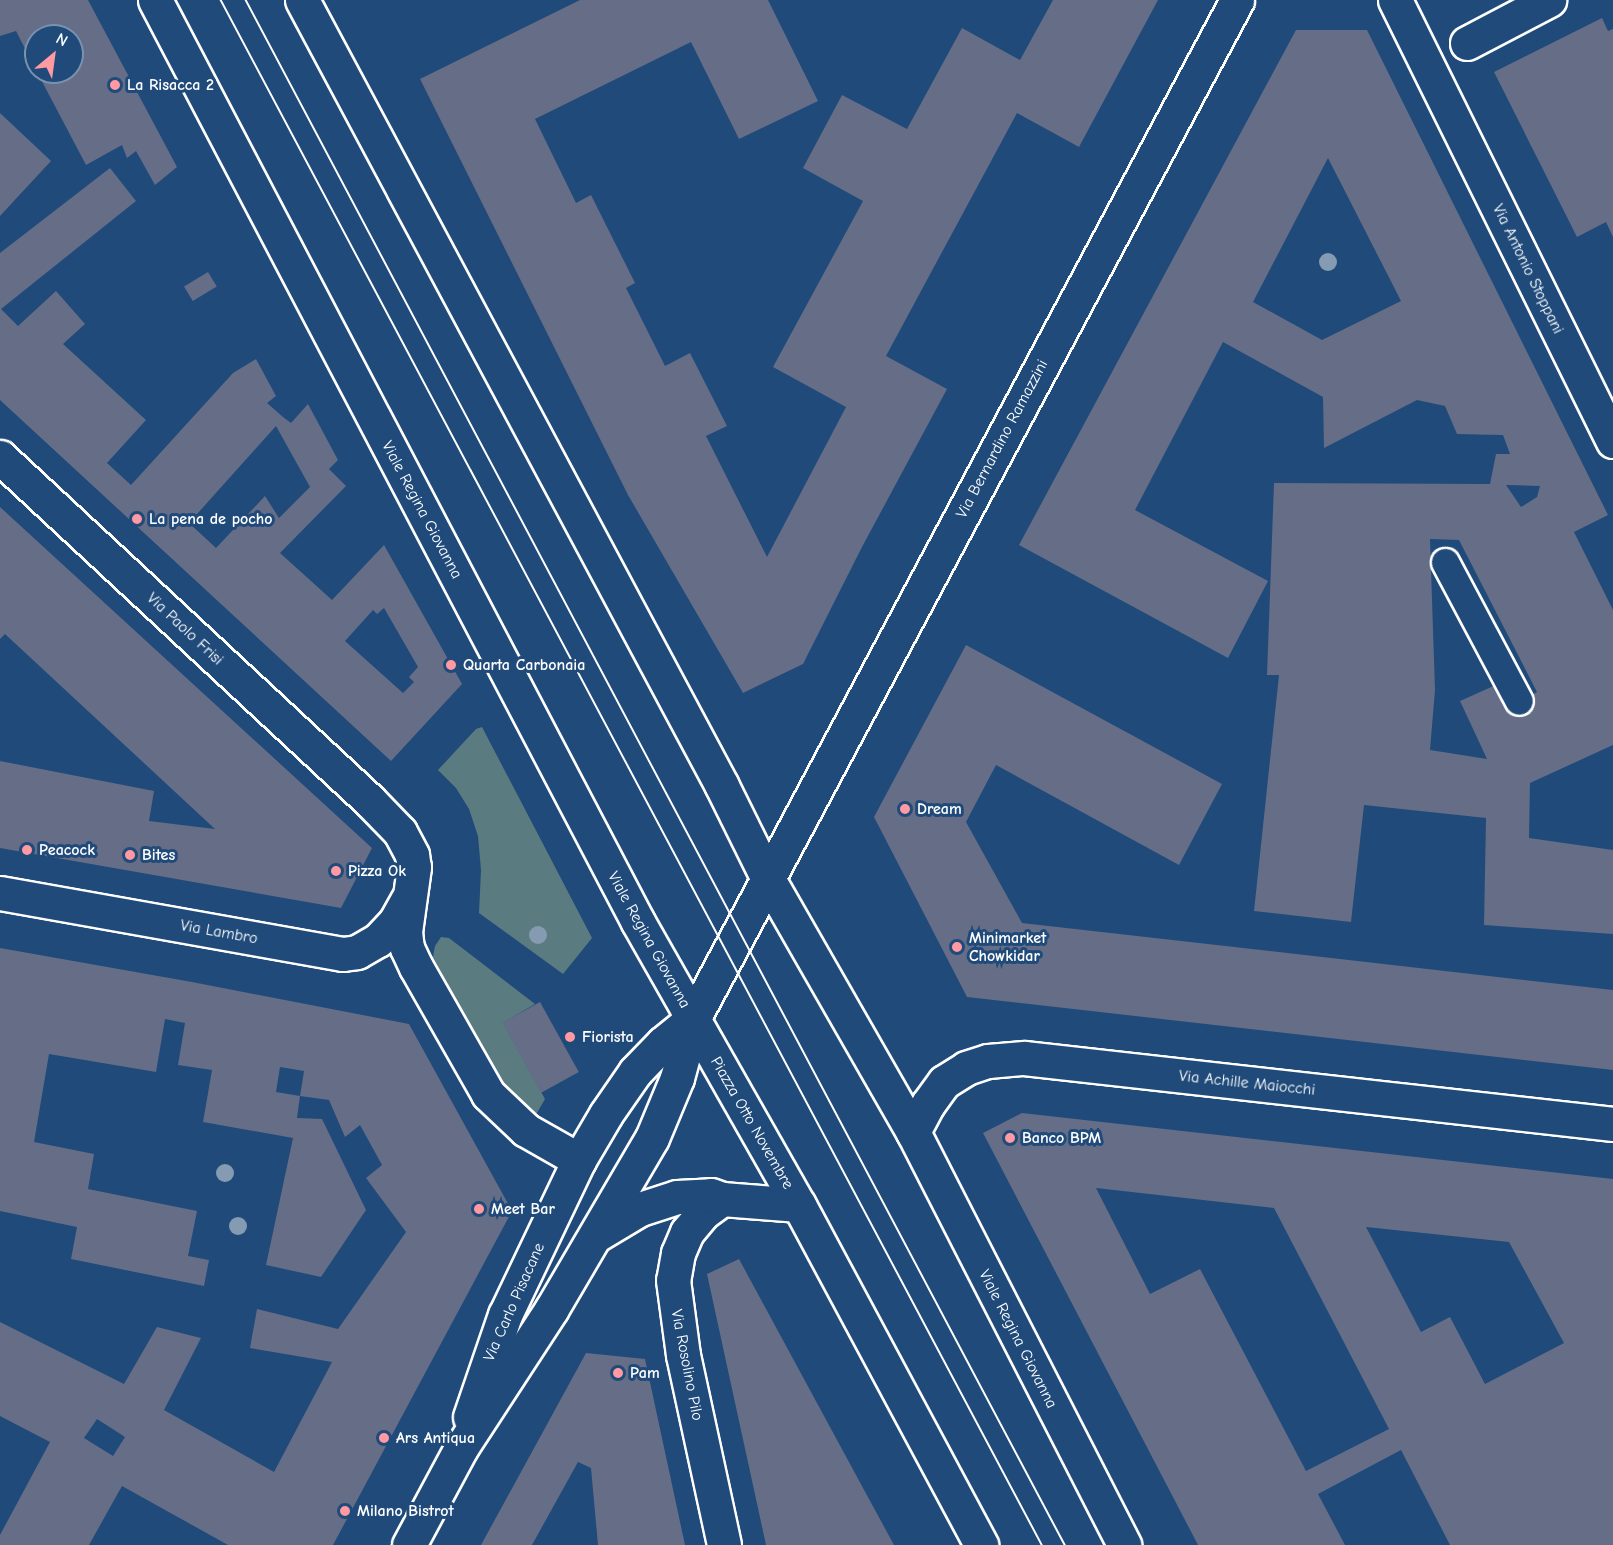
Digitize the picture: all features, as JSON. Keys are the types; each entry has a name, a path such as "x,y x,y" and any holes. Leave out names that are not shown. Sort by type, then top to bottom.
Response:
{"street":[{"name":"Viale Regina Giovanna","path":"155,0 638,922 693,1019"},
{"name":"Via Bernardino Ramazzini","path":"767,877 1237,0"},
{"name":"Via Antonio Stoppani","path":"1395,0 1613,441"},
{"path":"1467,43 1549,0"},
{"path":"308,2 722,786 767,877 913,1132"},
{"name":"Via Paolo Frisi","path":"0,457 390,820 406,843 414,867 411,892"},
{"name":"Piazza Otto Novembre","path":"594,1237 652,1138 667,1106 693,1019 767,877"},
{"path":"411,892 405,914 407,948 488,1094 526,1130 579,1161"},
{"name":"Via Lambro","path":"0,893 343,954 357,952 378,940 395,922 411,892"},
{"name":"Piazza Otto Novembre","path":"579,1161 606,1114 635,1071 663,1043 693,1019"},
{"name":"Piazza Otto Novembre","path":"693,1019 799,1205"},
{"name":"Via Achille Maiocchi","path":"913,1132 928,1104 944,1082 966,1068 988,1061 1024,1058 1613,1124"},
{"name":"Viale Regina Giovanna","path":"913,1132 1124,1545"},
{"name":"Via Carlo Pisacane","path":"460,1448 495,1338 579,1161"},
{"name":"Piazza Otto Novembre","path":"594,1237 628,1216 661,1201 711,1195 722,1199 799,1205"},
{"name":"Via Rosolino Pilo","path":"722,1199 703,1213 687,1232 678,1253 673,1280 683,1355 724,1545"},
{"path":"799,1205 981,1545"},
{"name":"Via Carlo Pisacane","path":"409,1545 460,1448 551,1310 594,1237"}],"lane":[{"path":"1445,562 1519,701"}],"green space":[{"path":"482,727 592,938 563,974 479,913 481,870 478,836 469,809 456,788 438,770 476,729"},
{"path":"441,937 449,938 535,1004 503,1023 545,1099 534,1118 510,1098 433,957 435,946"}],"building":[{"path":"0,0 88,0 177,167 155,185 136,151 127,158 122,145 86,165 43,84 84,84 84,24 24,24 24,47 16,31 0,36"},
{"path":"580,0 768,0 818,101 739,139 691,42 535,119 576,203 591,195 635,283 626,288 665,366 690,353 727,426 706,436 767,557 846,407 773,367 863,201 803,168 842,95 907,129 962,28 1020,60 1053,0 1158,0 1079,147 1017,113 886,356 947,389 862,547 803,664 743,693 628,495 420,79"},
{"path":"1602,18 1608,31 1613,29 1613,237 1606,222 1577,237 1494,72"},
{"path":"1296,30 1367,30 1608,515 1574,532 1613,610 1613,745 1530,783 1529,838 1613,850 1613,934 1484,925 1486,818 1364,805 1351,922 1254,911 1279,675 1267,675 1274,483 1490,484 1496,454 1510,454 1503,435 1457,434 1445,406 1417,400 1324,448 1323,397 1223,342 1135,510 1268,581 1228,658 1019,545","holes":["1328,158 1401,301 1322,340 1253,302","1506,485 1540,486 1537,497 1521,507","1430,539 1459,540 1537,692 1509,707 1498,684 1460,701 1487,759 1430,750 1435,690"]},
{"path":"0,113 51,161 0,216"},
{"path":"110,168 136,201 1,309 18,326 56,291 85,324 63,344 146,420 107,463 131,485 233,373 256,359 276,396 267,403 283,417 291,423 308,404 338,460 329,469 346,486 280,553 332,600 384,545 462,684 391,761 0,400 0,253","holes":["276,426 310,487 279,518 265,496 216,548 189,523","384,608 418,667 409,677 414,682 403,693 345,641 373,610 377,614"]},
{"path":"208,272 217,287 193,301 184,286"},
{"path":"0,507 372,848 341,908 0,848 0,761 154,791 149,821 215,829 5,634 0,639"},
{"path":"966,645 1222,784 1179,865 996,765 966,822 1022,923 1613,990 1613,1070 967,997 874,817"},
{"path":"0,948 409,1024 512,1211 333,1545 228,1545 122,1486 89,1545 0,1545 0,1535 50,1442 0,1416 0,1322 124,1384 157,1327 201,1338 164,1410 274,1472 332,1362 250,1348 257,1309 338,1329 406,1232 366,1178 382,1165 360,1125 345,1137 329,1100 300,1096 297,1118 322,1119 366,1210 321,1277 266,1265 293,1138 203,1122 212,1070 178,1065 185,1023 165,1019 156,1072 49,1054 34,1142 94,1154 88,1189 197,1211 188,1256 209,1260 204,1286 71,1259 77,1227 0,1211","holes":["280,1067 304,1071 300,1096 276,1092","97,1419 125,1437 113,1456 84,1438"]},
{"path":"540,1002 579,1072 541,1093 502,1023"},
{"path":"1022,1113 1613,1179 1613,1545 1450,1545 1401,1450 1318,1494 1345,1545 1198,1545 983,1133","holes":["1096,1188 1274,1208 1389,1429 1306,1471 1200,1269 1150,1294","1366,1227 1509,1242 1564,1343 1485,1384 1450,1317 1421,1332"]},
{"path":"739,1259 894,1545 766,1545 707,1274"},
{"path":"586,1353 645,1359 685,1545 598,1545 591,1468 578,1462 532,1545 481,1545"}],"tram line":[{"path":"221,0 1042,1545"},
{"path":"246,0 1065,1545"}],"place":[{"name":"La Risacca 2","path":"115,85"},
{"name":"La pena de pocho","path":"137,519"},
{"name":"Quarta Carbonaia","path":"451,665"},
{"name":"Dream","path":"905,809"},
{"name":"Peacock","path":"27,850"},
{"name":"Bites","path":"130,855"},
{"name":"Pizza Ok","path":"336,871"},
{"name":"Minimarket Chowkidar","path":"957,947"},
{"name":"Fiorista","path":"570,1037"},
{"name":"Banco BPM","path":"1010,1138"},
{"name":"Meet Bar","path":"479,1209"},
{"name":"Pam","path":"618,1373"},
{"name":"Ars Antiqua","path":"384,1438"},
{"name":"Milano Bistrot","path":"345,1511"}]}
